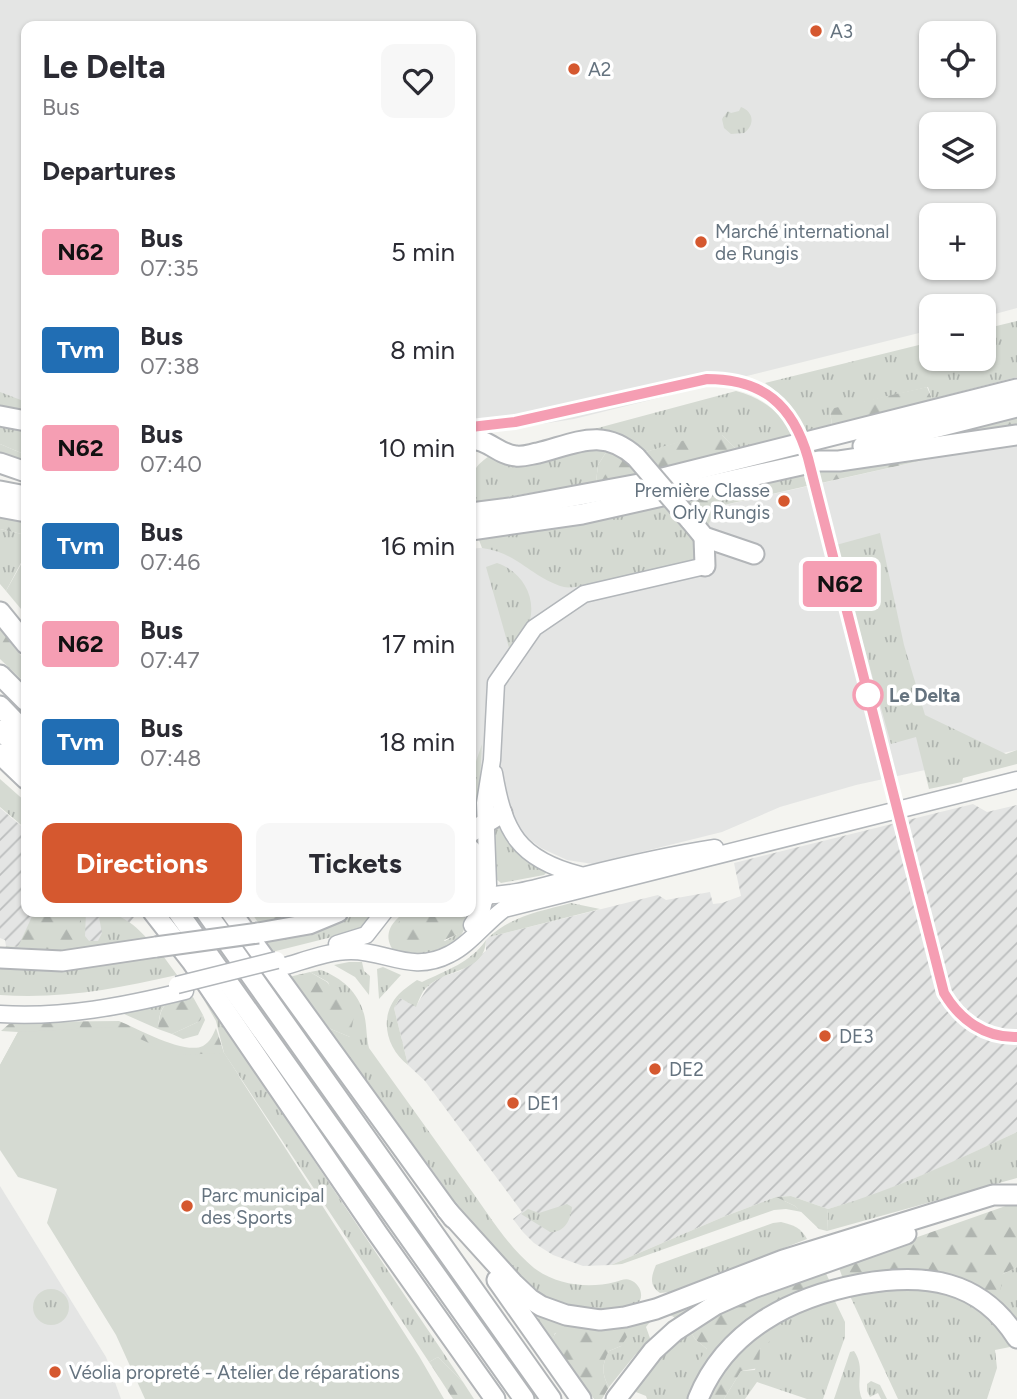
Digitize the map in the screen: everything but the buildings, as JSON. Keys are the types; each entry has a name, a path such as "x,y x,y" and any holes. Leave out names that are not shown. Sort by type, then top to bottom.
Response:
{"highway":[{"path":"476,512 639,484 1017,390"},
{"path":"819,461 833,453 1017,407"},
{"path":"0,416 21,420"},
{"path":"476,529 582,514 819,461 839,461 1017,435"},
{"path":"476,439 482,440 504,453 520,457 602,439 620,444 636,457 704,537 754,554"},
{"path":"0,463 21,470"},
{"path":"0,491 21,495"},
{"path":"0,507 21,511"},
{"path":"704,537 705,566"},
{"path":"0,612 21,638"},
{"path":"0,675 21,696"},
{"path":"0,706 21,728"},
{"path":"0,730 21,750"},
{"path":"0,754 21,774"},
{"path":"477,828 502,813"},
{"path":"476,858 476,892"},
{"path":"157,917 192,962 378,1234 495,1399"},
{"path":"182,917 524,1399"},
{"path":"210,917 551,1399"},
{"path":"235,917 581,1399"},
{"path":"0,958 62,961 258,933 309,924 326,917"},
{"path":"446,1209 530,1299 566,1315 600,1320 656,1309 783,1260 993,1195 1017,1195"},
{"path":"616,1399 660,1345 675,1331 715,1305 753,1288 1017,1195"},
{"path":"698,1399 707,1380 729,1348 757,1324 807,1297 846,1287 903,1279 941,1282 976,1296 991,1308 1014,1334"}],"main road":[{"path":"476,892 488,881 477,828 485,803 492,760 496,683 534,628 584,594 705,566"},
{"path":"492,760 502,813 512,833 527,851 553,867 582,876"},
{"path":"0,1006 40,1016 103,1009 342,951 374,953 418,964 448,956 504,909 1017,780"},
{"path":"476,892 525,891 687,852 720,847 744,848"},
{"path":"476,892 491,904 504,909"},
{"path":"280,964 362,938 380,917"},
{"path":"374,953 379,929 387,917"},
{"path":"460,948 471,918"}],"shaded area":[{"name":"Marché international de Rungis","path":"0,0 1017,0 1017,308 996,314 996,294 919,294 919,333 574,419 476,434 476,21 21,21 21,413 0,409"},
{"path":"1017,430 1017,750 856,785 780,807 722,832 593,864 567,860 541,848 521,833 476,845 476,548 658,520 960,452"},
{"path":"973,804 987,812 1017,805 1017,1132 940,1168 869,1197 828,1209 791,1196 776,1197 611,1265 583,1266 553,1255 523,1232 513,1219 522,1212 425,1081 408,1065 394,1008 400,998 416,1006 429,985 441,977 460,971 486,951 486,940 489,937 658,895 666,900 710,892 713,904 722,903 741,896 734,863"},
{"path":"0,808 21,826 21,917 134,917 114,943 53,950 6,946 5,940 0,938"},
{"path":"0,1186 106,1357 121,1399 0,1399"}],"green space":[{"path":"741,107 751,115 750,126 744,133 731,134 724,128 722,119 728,111 739,111"},
{"path":"1017,321 1017,377 932,399 928,387 830,410 832,427 806,433 790,405 765,383 919,345 919,371 996,371 996,326"},
{"path":"927,387 932,399 832,427 830,409"},
{"path":"736,391 754,397 769,407 793,435 736,449 722,435 705,435 642,453 623,439 523,448"},
{"path":"0,392 21,400 21,413 0,409"},
{"path":"1017,415 1017,430 927,444 925,437"},
{"path":"0,424 21,427 21,453 0,444"},
{"path":"705,434 722,435 736,449 654,469 642,453"},
{"path":"0,444 21,453 21,463 0,457"},
{"path":"610,446 598,465 596,482 476,502 476,468 489,456"},
{"path":"610,446 623,454 638,474 596,482 598,465"},
{"path":"960,452 821,483 818,469"},
{"path":"803,473 807,486 724,505 711,491"},
{"path":"711,491 724,505 715,507 707,529 679,498"},
{"path":"667,504 695,539 697,560 588,585 564,587 552,583 506,555 482,548 479,540 567,525"},
{"path":"0,515 21,519 21,534 0,529"},
{"path":"0,529 21,534 21,563 6,591 0,584"},
{"path":"880,533 904,645 925,715 1006,754 1017,750 1017,764 963,778 962,782 929,789 916,737 891,744 836,545"},
{"path":"497,563 520,578 531,602 529,624 511,655 486,567"},
{"path":"21,564 21,609 6,591"},
{"path":"0,629 21,656 21,679 0,659"},
{"path":"482,744 476,823 476,761"},
{"path":"0,779 21,798 21,825 0,807"},
{"path":"499,824 520,851 547,872 544,875 501,883 496,879 494,827"},
{"path":"571,903 600,909 489,937 517,919"},
{"path":"32,917 81,917 81,934 73,948 53,950 18,947"},
{"path":"79,917 86,917 85,936 89,941 98,941 102,933 99,917 119,917 139,930 150,942 71,955 3,953 6,946 53,950"},
{"path":"254,917 304,917 261,927"},
{"path":"369,917 363,926 352,932 272,952 263,939 324,928 347,918"},
{"path":"399,917 410,917 445,941 459,933 459,917 465,917 466,921 461,934 450,944 412,957 395,953 391,947 388,935"},
{"path":"403,917 459,917 460,933 422,950 406,952 395,941 395,926"},
{"path":"486,940 479,959 427,987 416,1007 400,998 394,1008 408,1065 394,1050 387,1031 388,1012 392,1003 417,980 422,982 449,970 473,955"},
{"path":"161,953 177,975 89,992 46,996 0,995 0,966 61,968"},
{"path":"362,962 364,971 370,976 369,995 355,977 334,965"},
{"path":"383,967 401,975 379,999 377,969"},
{"path":"321,970 336,977 358,999 364,1014 369,1048 515,1250 543,1274 563,1282 594,1285 630,1280 637,1284 641,1295 636,1305 608,1311 562,1305 535,1291 501,1261 326,1027 350,1037 328,982 310,972"},
{"path":"310,972 327,982 354,1016 350,1037 326,1027 289,977"},
{"path":"206,993 292,1128 463,1382 438,1357 429,1362 224,1053 216,1021 201,995"},
{"path":"193,997 203,1015 200,1021 172,1034 158,1029 161,1012 167,1004"},
{"path":"170,1001 162,1009 158,1029 124,1014 126,1010"},
{"path":"203,1015 205,1020 198,1035 183,1039 172,1034 200,1021"},
{"path":"119,1021 161,1040 195,1048 208,1042 216,1028 224,1053 239,1076 219,1069 0,1065 18,1032 1,1031 9,1024"},
{"name":"Parc municipal des Sports","path":"113,1027 176,1055 224,1053 444,1399 145,1399 116,1335 47,1223 57,1189 18,1177 0,1150 0,1065 18,1032"},
{"path":"1017,1132 1017,1178 827,1231 828,1209 900,1184"},
{"path":"791,1196 828,1209 827,1231 819,1229 795,1206 776,1197"},
{"path":"776,1197 802,1212 774,1210 622,1264 611,1265 723,1217"},
{"path":"1017,1202 1017,1267 1003,1274 1000,1293 986,1293 948,1277 922,1271 896,1271 843,1279 838,1265"},
{"path":"567,1204 572,1207 570,1217 563,1228 555,1232 550,1232 521,1214 528,1209 539,1213"},
{"path":"781,1222 797,1227 807,1239 670,1292 660,1293 654,1287 652,1277 656,1265"},
{"path":"430,1247 434,1247 541,1399 536,1399"},
{"path":"1017,1267 1017,1322 987,1295 1003,1274"},
{"path":"824,1269 830,1282 766,1307 741,1326 707,1363 699,1360 707,1349 695,1339 688,1327 728,1304"},
{"path":"51,1289 64,1294 69,1307 64,1320 51,1325 38,1320 33,1307 38,1294"},
{"path":"921,1289 973,1306 993,1323 1010,1347 995,1350 997,1368 987,1399 898,1399 850,1296 887,1290"},
{"path":"833,1297 845,1322 845,1337 823,1399 807,1399 757,1382 745,1399 724,1399 741,1371 755,1370 765,1329"},
{"path":"709,1298 675,1318 667,1314 652,1321 646,1327 651,1341 635,1355 609,1387 604,1364 609,1351 621,1346 624,1329 555,1333 552,1341 536,1319 541,1315 568,1322"},
{"path":"578,1326 624,1329 627,1337 621,1346 609,1351 604,1373 609,1387 602,1399 594,1399 552,1341 559,1330"},
{"path":"688,1327 695,1339 707,1349 703,1368 689,1399 647,1399 646,1396 631,1390 647,1368"},
{"path":"765,1329 774,1338 760,1349 759,1368 741,1371 724,1399 708,1399 732,1361"},
{"path":"854,1351 860,1369 859,1386 862,1399 834,1399 850,1352"},
{"path":"438,1357 463,1382 474,1399 453,1399 429,1362"},
{"path":"871,1381 880,1385 887,1399 881,1399 878,1393 870,1397 867,1384"}],"bus line":[{"name":"N62","path":"476,426 515,422 707,379 727,379 749,385 764,391 783,407 802,438 808,458 944,993 964,1020 997,1035 1017,1037"}],"place":[{"name":"A3","path":"816,31"},
{"name":"A2","path":"574,69"},
{"name":"Marché international de Rungis","path":"701,242"},
{"name":"Première Classe Orly Rungis","path":"784,501"},
{"name":"Le Delta","path":"868,695"},
{"name":"DE3","path":"825,1036"},
{"name":"DE2","path":"655,1069"},
{"name":"DE1","path":"513,1103"},
{"name":"Parc municipal des Sports","path":"187,1206"},
{"name":"Véolia propreté - Atelier de réparations","path":"55,1372"}]}
